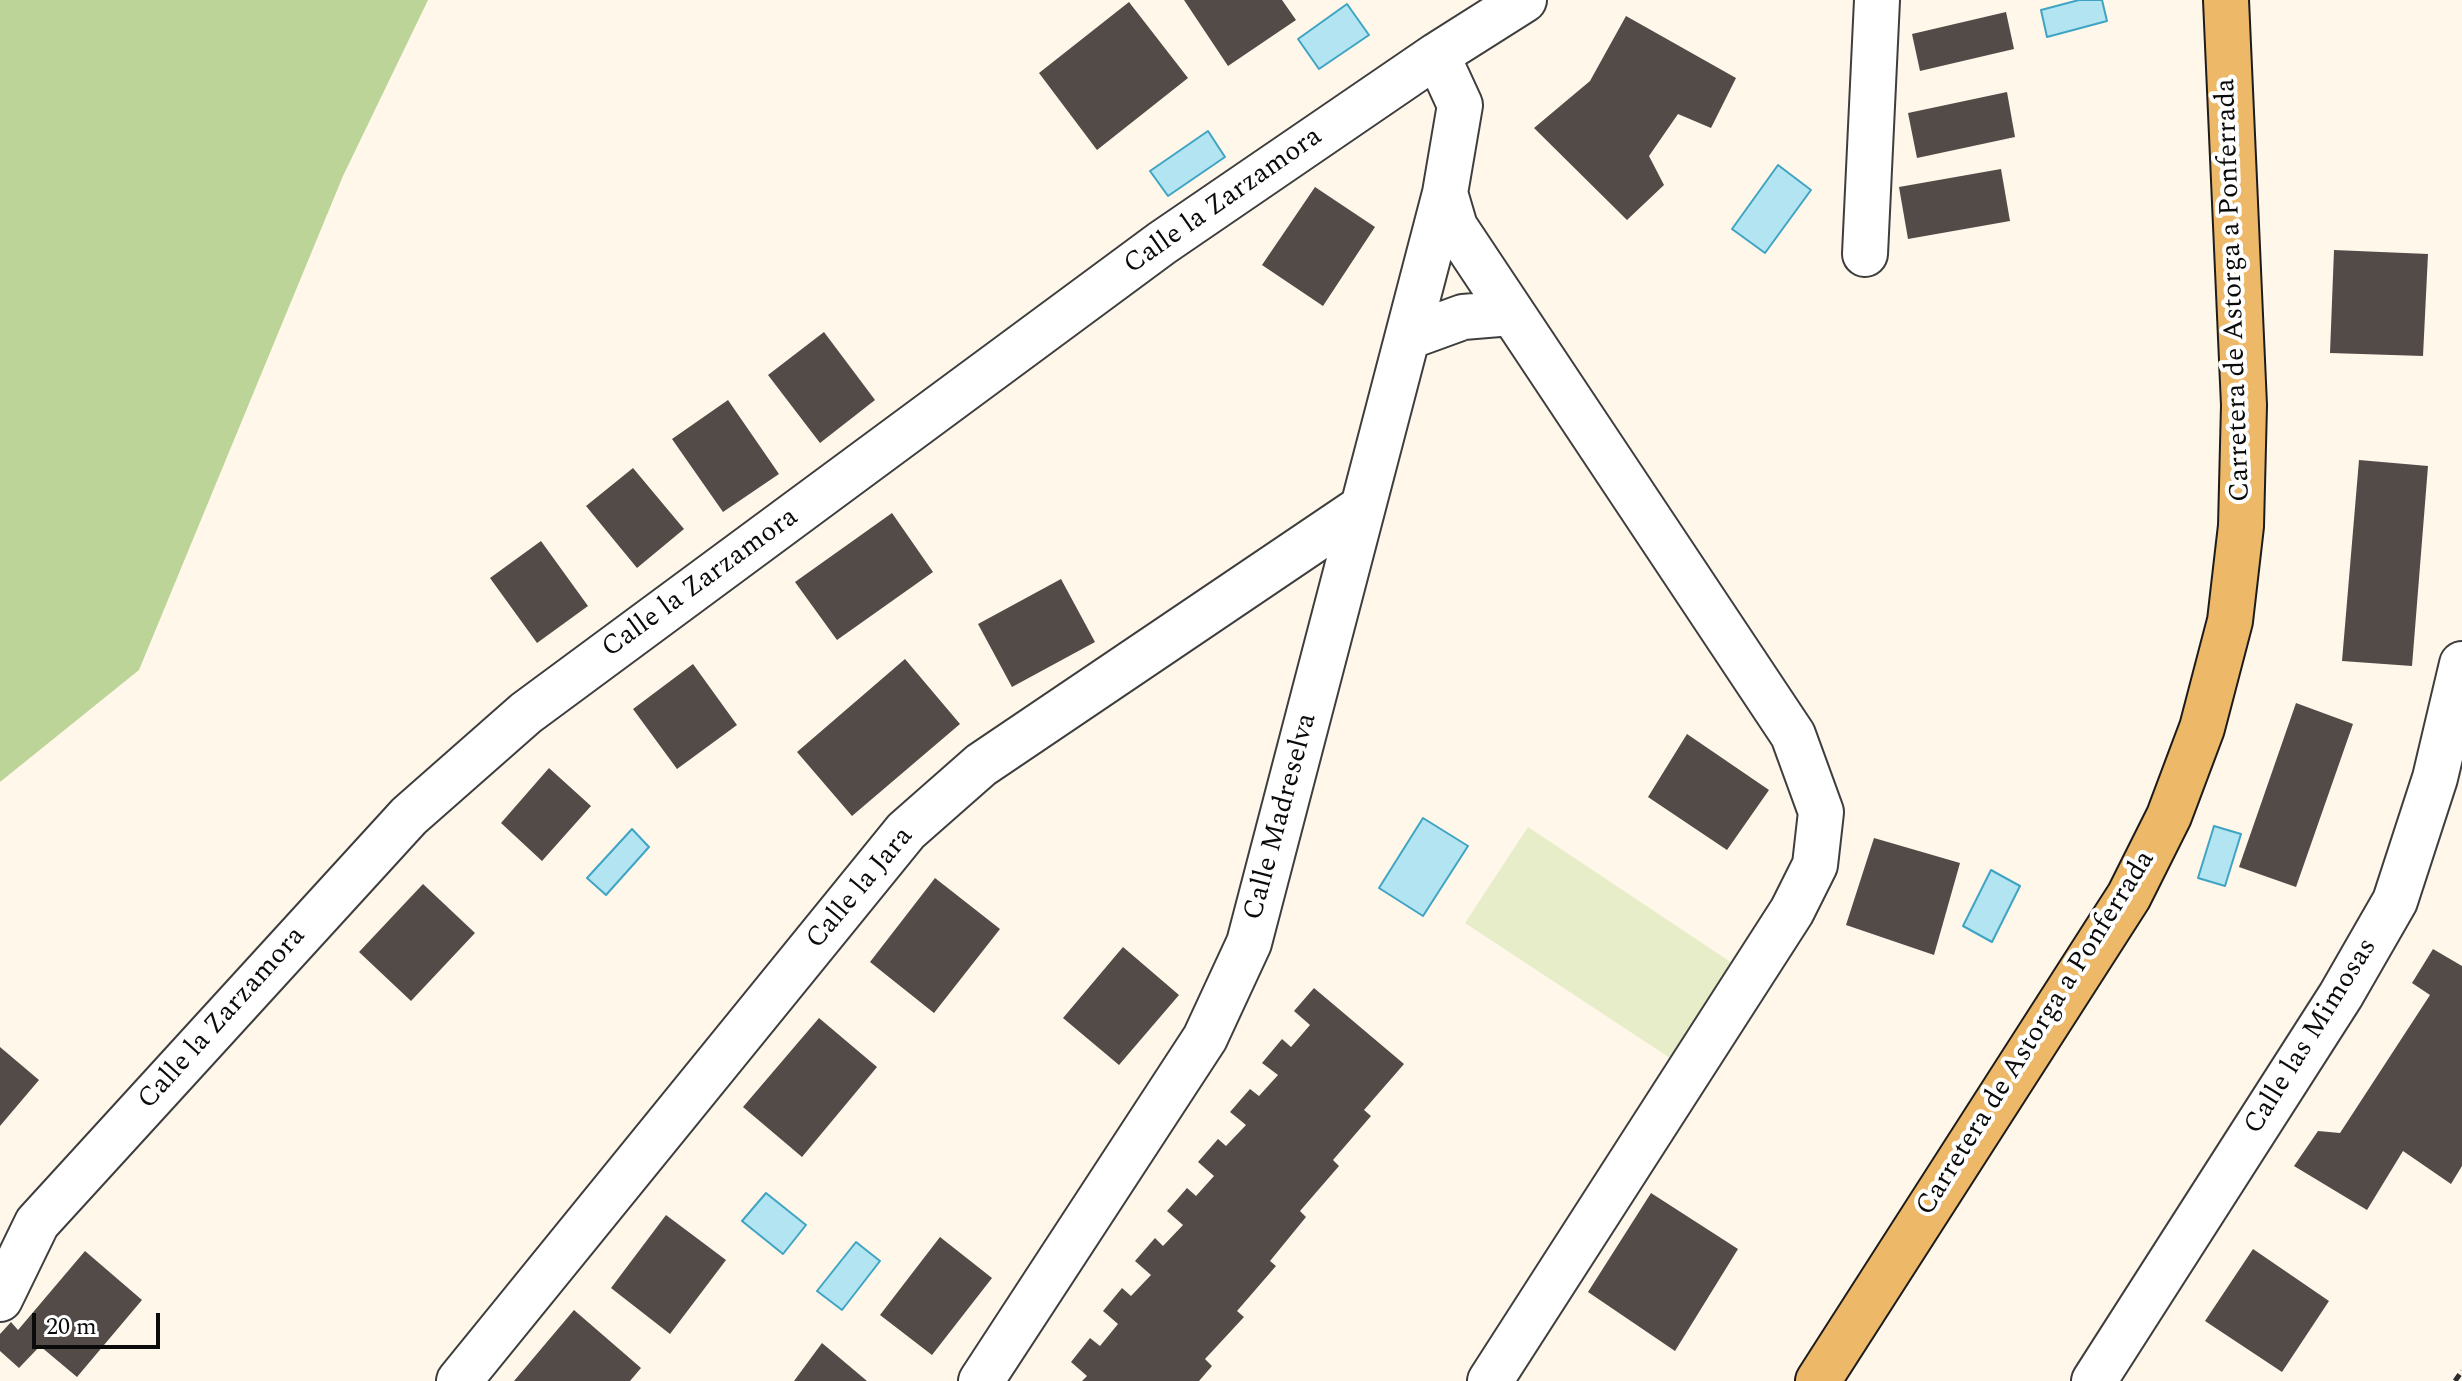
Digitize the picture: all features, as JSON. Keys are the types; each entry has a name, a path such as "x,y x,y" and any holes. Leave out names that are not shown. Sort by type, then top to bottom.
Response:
{"main road":[{"name":"Carretera de Astorga a Ponferrada","path":"1818,1381 2129,896 2169,816 2202,728 2230,621 2241,526 2244,405 2226,0"}],"street":[{"name":"Calle la Zarzamora","path":"0,1299 37,1223 409,816 526,713 1162,243 1437,55 1524,0"},
{"path":"1865,254 1877,0"},
{"name":"Calle Madreselva","path":"981,1381 1205,1038 1249,943 1445,193 1460,105 1437,55"},
{"path":"1445,193 1455,227 1793,735 1821,812 1815,865 1792,911 1490,1381"},
{"path":"1408,337 1463,317 1511,313"},
{"name":"Calle la Jara","path":"459,1381 906,831 981,765 1363,507"},
{"name":"Calle las Mimosas","path":"2094,1381 2341,995 2395,901 2435,778 2462,664"}],"path":[{"path":"2455,1381 2462,1371"}],"green space":[{"path":"0,0 428,0 343,176 139,670 0,782"},
{"path":"1528,827 1732,963 1670,1058 1465,923"}],"water":[{"path":"2079,0 2102,0 2107,21 2047,37 2041,10"},
{"path":"1347,4 1369,35 1319,69 1298,39"},
{"path":"1208,131 1225,157 1168,196 1150,171"},
{"path":"1778,165 1811,190 1765,253 1732,229"},
{"path":"1423,818 1468,846 1423,916 1379,888"},
{"path":"2214,826 2241,834 2225,886 2198,878"},
{"path":"632,829 649,847 606,895 587,878"},
{"path":"1991,870 2020,886 1992,942 1963,926"},
{"path":"766,1193 806,1225 783,1254 742,1221"},
{"path":"856,1242 880,1261 842,1310 817,1291"}],"building":[{"path":"1184,0 1282,0 1296,20 1228,66"},
{"path":"1129,2 1188,78 1097,150 1039,73"},
{"path":"2006,12 2014,49 1920,71 1912,34"},
{"path":"1626,16 1736,78 1711,128 1678,114 1649,156 1664,185 1627,220 1534,128 1590,81"},
{"path":"2007,92 2015,137 1917,158 1908,113"},
{"path":"2001,169 2010,221 1908,239 1899,187"},
{"path":"1315,187 1375,227 1323,306 1262,265"},
{"path":"2334,250 2428,254 2423,356 2330,353"},
{"path":"824,332 875,400 820,443 768,375"},
{"path":"728,400 779,474 723,512 672,439"},
{"path":"2359,460 2428,466 2412,666 2342,661"},
{"path":"633,468 684,529 637,568 586,506"},
{"path":"892,513 933,572 837,640 795,582"},
{"path":"541,541 588,606 537,643 490,578"},
{"path":"1061,579 1095,642 1012,687 978,624"},
{"path":"905,659 960,724 852,816 797,752"},
{"path":"693,664 737,725 677,769 633,709"},
{"path":"2296,703 2353,724 2296,887 2239,867"},
{"path":"1687,734 1769,790 1727,850 1648,797"},
{"path":"549,768 591,806 542,861 501,823"},
{"path":"1874,838 1960,863 1934,955 1846,925"},
{"path":"935,878 1000,929 934,1013 870,962"},
{"path":"423,884 475,933 411,1001 359,952"},
{"path":"1123,947 1179,995 1119,1065 1063,1018"},
{"path":"2433,949 2462,966 2462,1166 2451,1184 2403,1151 2367,1210 2294,1166 2318,1131 2340,1133 2430,995 2412,983"},
{"path":"1314,988 1404,1064 1364,1110 1371,1116 1333,1160 1339,1166 1300,1211 1306,1217 1270,1261 1276,1266 1237,1311 1244,1317 1205,1359 1212,1366 1199,1381 1082,1381 1087,1376 1071,1362 1090,1338 1100,1346 1118,1324 1103,1311 1122,1288 1131,1296 1151,1275 1135,1261 1155,1238 1163,1246 1183,1225 1167,1211 1187,1188 1196,1196 1214,1176 1198,1162 1218,1139 1226,1146 1246,1125 1230,1112 1250,1089 1259,1096 1278,1075 1262,1063 1282,1039 1291,1047 1310,1025 1294,1011"},
{"path":"819,1018 877,1067 802,1157 743,1107"},
{"path":"0,1047 39,1080 0,1126"},
{"path":"1651,1193 1738,1249 1675,1351 1588,1292"},
{"path":"666,1215 726,1260 670,1334 611,1288"},
{"path":"940,1237 992,1278 932,1355 880,1315"},
{"path":"2253,1249 2329,1301 2282,1372 2205,1321"},
{"path":"85,1251 142,1300 77,1377 40,1346 19,1368 0,1351 0,1334 11,1322 18,1330"},
{"path":"574,1310 641,1368 630,1381 514,1381"},
{"path":"822,1343 867,1381 794,1381"}]}
